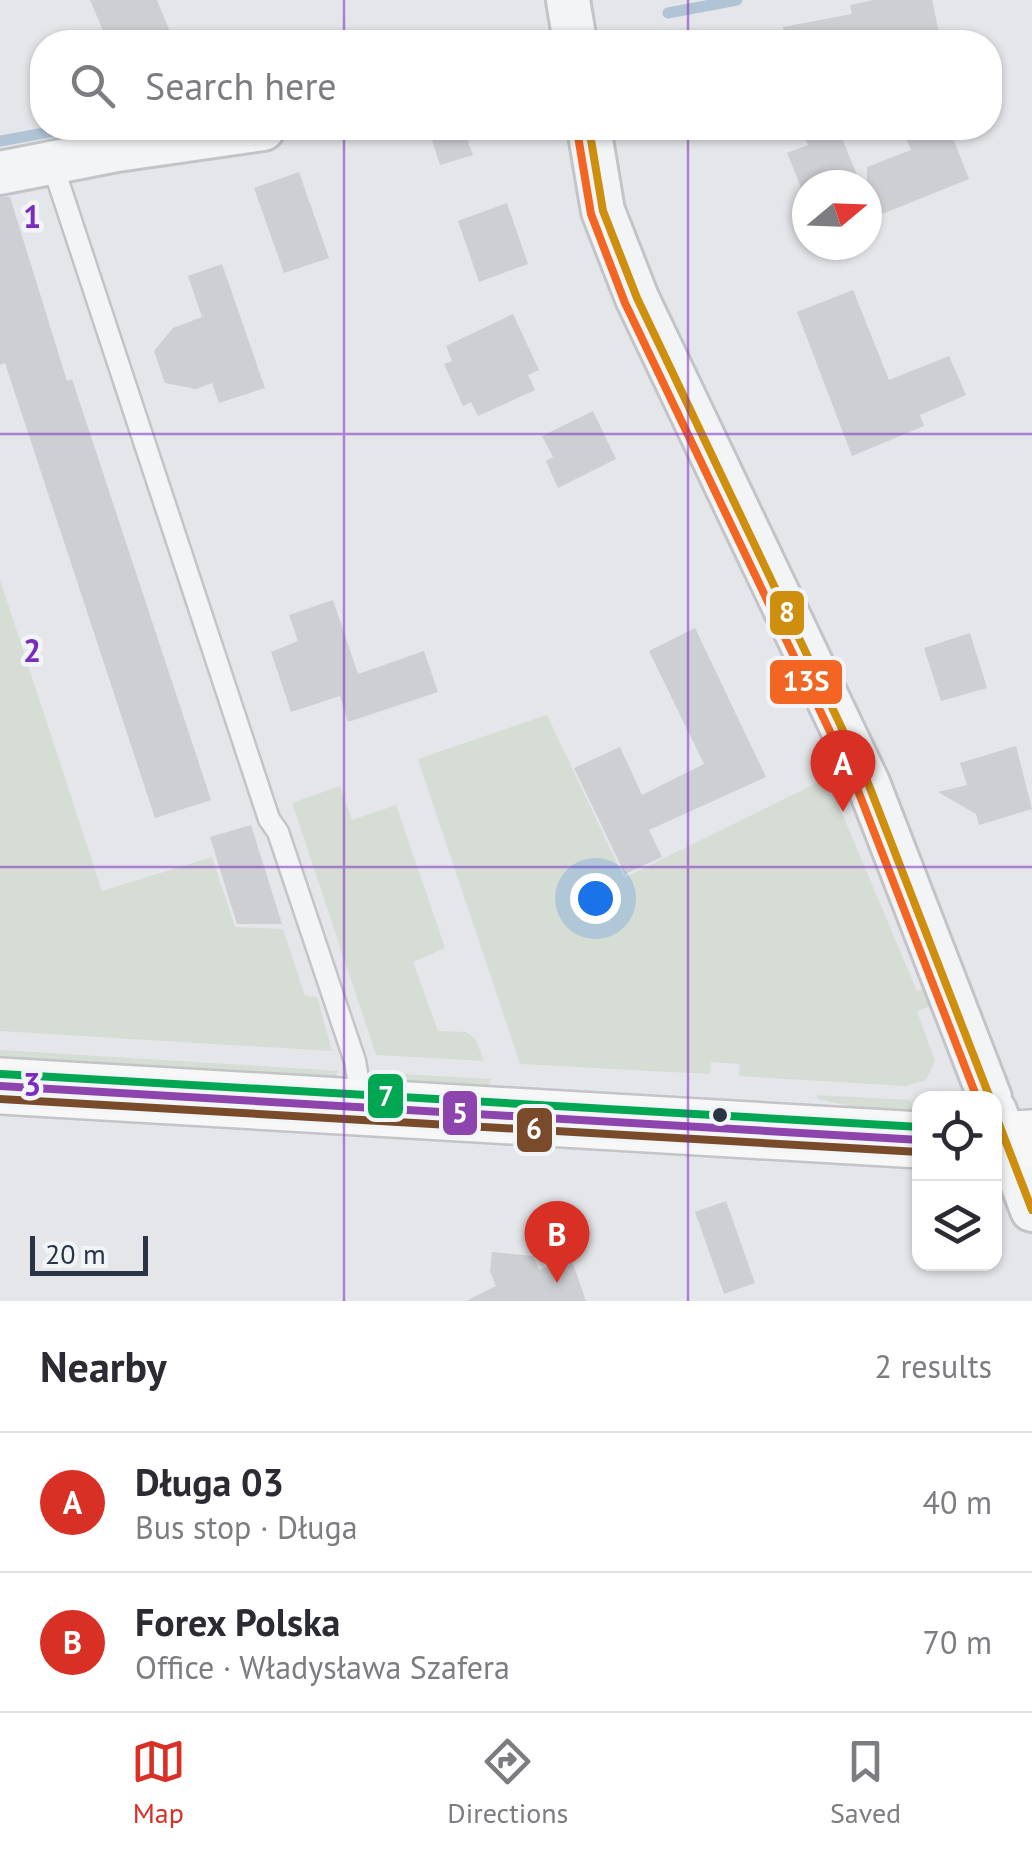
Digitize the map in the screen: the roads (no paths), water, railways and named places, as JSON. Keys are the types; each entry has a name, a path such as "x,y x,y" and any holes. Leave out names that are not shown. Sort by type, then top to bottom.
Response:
{"street":[{"path":"568,0 574,30"},
{"path":"0,174 195,140"},
{"path":"592,140 603,211 637,298 868,783 1003,1125 1032,1210"},
{"path":"0,1086 912,1140"}],"lane":[{"path":"52,163 269,819 278,832 335,998 362,1088 362,1108"}],"waterway":[{"path":"668,13 737,0"},
{"path":"0,141 30,136"}],"place":[{"name":"Długa 03","path":"843,812"},
{"name":"Forex Polska","path":"557,1283"}]}
